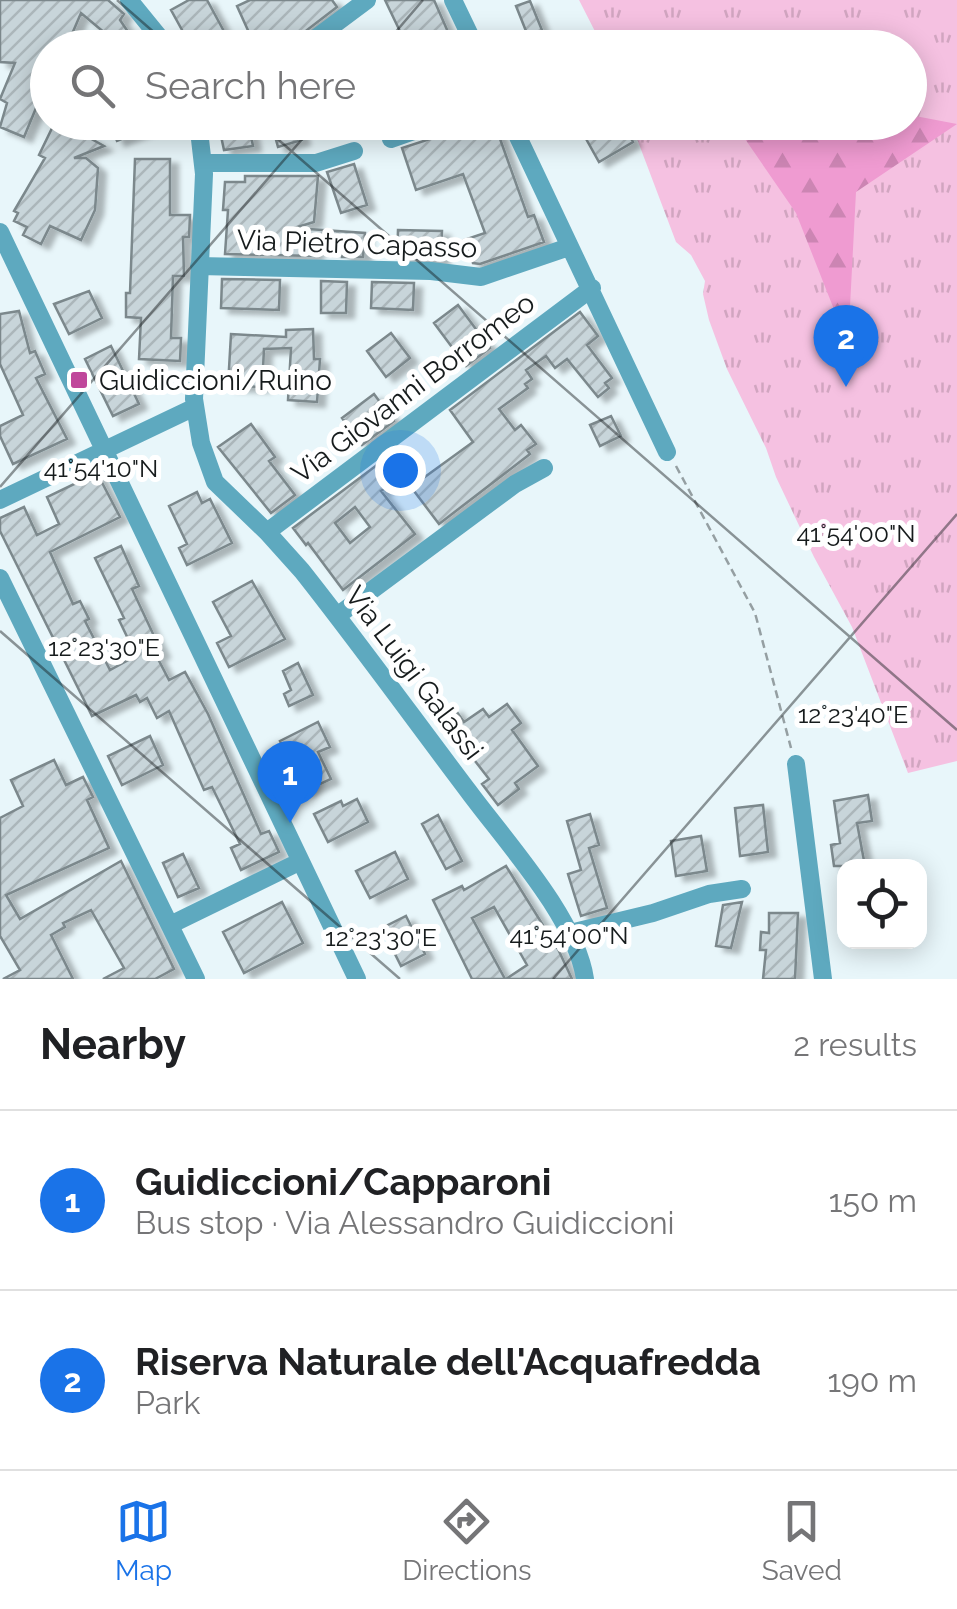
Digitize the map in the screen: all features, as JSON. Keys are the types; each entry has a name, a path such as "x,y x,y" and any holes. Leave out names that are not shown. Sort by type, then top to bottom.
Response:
{"street":[{"path":"129,0 153,30"},
{"path":"327,30 368,0"},
{"path":"453,0 467,30"},
{"name":"Via Luigi Galassi","path":"201,140 204,163 194,407 204,456 213,478 267,532 337,616 534,878 570,933 585,979"},
{"path":"519,140 668,452"},
{"path":"204,163 316,163 354,151"},
{"path":"0,232 356,979"},
{"name":"Via Pietro Capasso","path":"199,266 435,271 477,278 569,246"},
{"name":"Via Giovanni Borromeo","path":"267,532 592,288"},
{"path":"0,500 194,407"},
{"path":"337,616 515,484 544,468"},
{"path":"0,578 196,979"},
{"path":"796,764 823,979"},
{"path":"170,924 299,862"},
{"path":"570,933 742,888"}],"path":[{"path":"668,452 755,613 796,764"}],"green space":[{"path":"579,0 957,0 957,761 908,773 852,627 814,557 727,369 709,320 703,294 705,281 691,255 676,242 637,140 927,140 927,30 594,30"},
{"path":"927,118 957,124 856,192 848,345 796,213 746,140 927,140"}],"building":[{"path":"0,0 108,0 124,14 120,20 127,30 101,30 81,13 74,30 30,30 30,122 24,137 0,127 7,103 0,99 15,63 0,62"},
{"path":"189,0 207,0 223,30 182,30 171,10"},
{"path":"250,0 332,0 337,7 307,30 248,30 237,6"},
{"path":"385,0 434,0 447,30 399,30"},
{"path":"530,1 542,30 526,30 516,6"},
{"path":"46,140 93,140 104,146 74,158 86,158 98,168 95,210 81,240 50,226 41,244 23,235 27,227 14,221 18,213 14,211 45,158 39,155"},
{"path":"222,140 252,140 253,146 224,150"},
{"path":"276,140 302,140 278,147"},
{"path":"427,140 500,140 528,217 534,215 544,242 473,263 464,240 485,233 463,174 416,190 402,148"},
{"path":"587,140 632,140 633,142 599,162"},
{"path":"135,159 170,159 170,215 190,215 189,237 183,237 184,276 173,276 171,338 181,338 180,361 139,359 141,318 126,317"},
{"path":"354,164 367,205 341,213 327,172"},
{"path":"245,176 318,176 314,222 294,228 365,233 363,257 342,257 343,250 315,248 315,256 225,254 225,182 245,182"},
{"path":"398,230 442,231 441,260 397,258"},
{"path":"222,279 280,280 279,310 221,308"},
{"path":"321,281 347,282 346,313 321,313"},
{"path":"372,282 414,283 413,310 371,308"},
{"path":"89,291 102,318 69,334 54,304"},
{"path":"458,305 490,348 466,366 434,323"},
{"path":"19,311 30,353 35,351 45,374 36,378 67,439 13,464 0,436 0,426 23,415 0,364 0,314"},
{"path":"580,312 598,336 587,345 612,378 605,383 609,388 598,397 567,359 555,368 546,356 526,370 532,379 525,384 528,388 499,409 515,430 521,425 536,444 527,450 530,454 439,524 411,487 473,442 450,410"},
{"path":"313,329 314,359 320,359 317,402 288,400 291,348 264,349 262,387 228,386 231,334 286,337 286,330"},
{"path":"391,333 410,358 386,377 367,351"},
{"path":"111,346 139,404 113,416 85,359"},
{"path":"374,394 394,421 362,445 342,418"},
{"path":"611,416 621,436 600,446 590,425"},
{"path":"251,424 275,457 269,461 295,495 271,513 218,447"},
{"path":"377,465 391,484 381,491 415,534 343,590 293,528","holes":["355,507 370,527 350,543 335,523"]},
{"path":"97,473 120,517 50,552 73,604 80,601 89,619 85,621 110,670 132,658 127,647 131,645 119,620 124,618 95,558 121,546 139,586 132,589 162,653 156,655 169,680 185,672 261,834 269,831 279,852 241,870 231,848 240,844 212,787 204,790 169,711 157,718 147,698 140,702 136,695 92,716 0,531 0,518 24,507 37,535 59,524 47,497"},
{"path":"197,492 202,503 210,499 232,543 187,565 179,548 187,544 169,506"},
{"path":"252,581 285,639 229,667 217,643 231,636 213,602"},
{"path":"298,663 313,695 289,706 284,694 291,690 283,671"},
{"path":"507,704 521,723 512,730 538,766 515,783 519,789 498,805 482,784 489,779 441,717 454,708 464,722 483,709 489,717"},
{"path":"318,722 330,747 318,752 331,779 305,791 280,741"},
{"path":"150,736 163,765 122,785 108,756"},
{"path":"54,760 66,785 83,777 93,797 87,800 109,848 6,895 20,919 121,861 174,969 155,979 103,979 124,968 91,910 63,923 65,927 51,935 73,979 3,979 20,970 0,936 0,818 23,806 11,780"},
{"path":"868,795 872,821 857,823 864,859 837,859 834,866 831,845 840,843 834,801"},
{"path":"357,799 368,822 328,842 314,814 341,801 343,806"},
{"path":"763,805 768,852 740,856 735,808"},
{"path":"590,814 599,845 589,848 607,908 581,916 568,874 581,870 567,821"},
{"path":"438,815 462,861 446,869 422,824"},
{"path":"701,836 707,871 676,876 671,841"},
{"path":"395,852 408,879 370,898 356,871"},
{"path":"183,854 199,888 178,897 163,863"},
{"path":"506,866 558,949 572,979 506,979 527,965 494,907 472,918 505,979 472,979 433,900 462,886 464,890"},
{"path":"282,902 303,943 244,973 223,932"},
{"path":"742,902 731,948 716,946 723,905"},
{"path":"769,913 798,913 795,979 763,979 766,950 760,950 761,932 769,933"},
{"path":"406,916 425,954 401,966 382,928"}],"place":[{"name":"Guidiccioni/Ruino","path":"79,380"},
{"name":"Riserva Naturale dell'Acquafredda","path":"846,387"},
{"name":"Guidiccioni/Capparoni","path":"290,823"}]}
